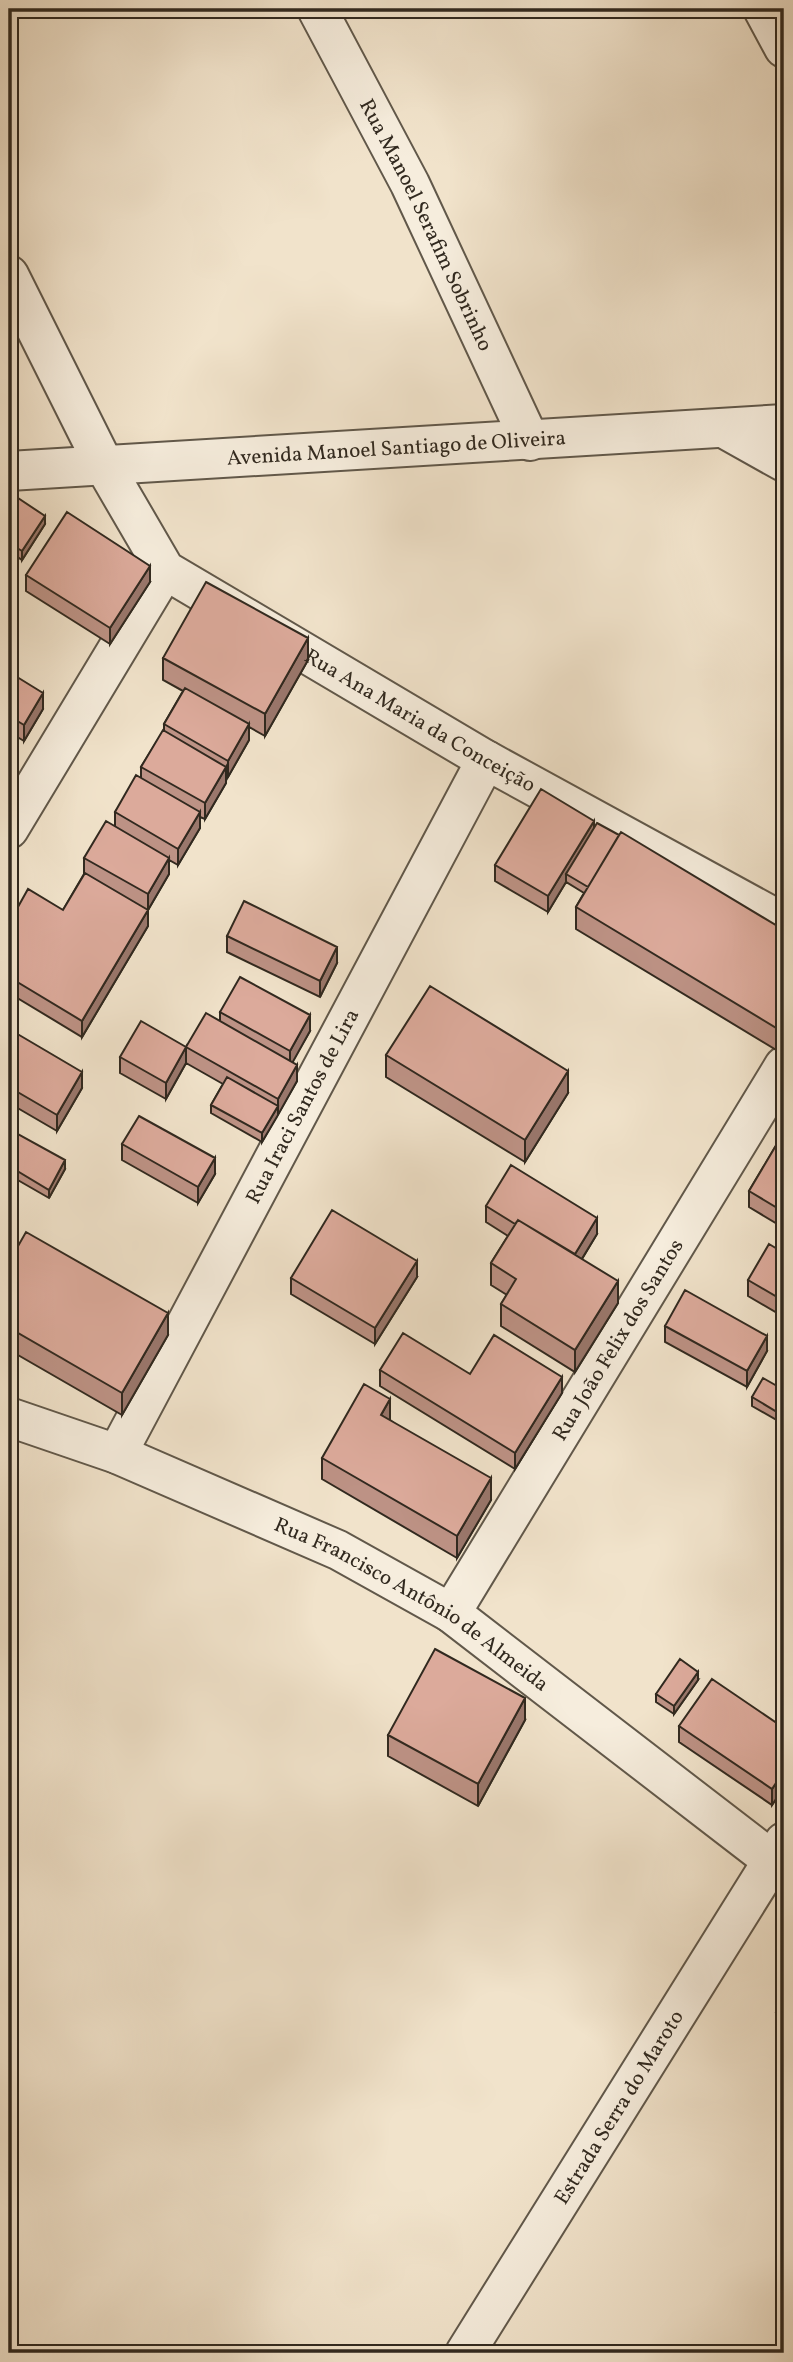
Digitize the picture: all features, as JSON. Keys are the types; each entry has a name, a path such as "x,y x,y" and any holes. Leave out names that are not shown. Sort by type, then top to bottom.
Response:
{"street":[{"name":"Rua Manoel Serafim Sobrinho","path":"317,9 410,184 530,441"},
{"path":"763,9 784,48"},
{"name":"Rua Ana Maria da Conceição","path":"9,275 105,467 165,570 486,760 784,923"},
{"name":"Avenida Manoel Santiago de Oliveira","path":"9,471 784,424"},
{"path":"725,429 784,462"},
{"path":"9,829 165,570"},
{"name":"Rua Iraci Santos de Lira","path":"117,1454 486,760"},
{"name":"Rua João Felix dos Santos","path":"451,1613 784,1066"},
{"name":"Rua Francisco Antônio de Almeida","path":"9,1417 117,1454 338,1550 451,1613 779,1852"},
{"name":"Estrada Serra do Maroto","path":"465,2353 779,1852"}],"building":[{"path":"9,492 45,516 22,551 9,543"},
{"path":"67,512 150,566 110,628 26,575"},
{"path":"206,582 308,638 265,714 163,658"},
{"path":"9,672 43,693 24,725 9,716"},
{"path":"185,688 249,724 228,761 164,724"},
{"path":"163,730 226,767 205,803 141,767"},
{"path":"136,775 200,812 178,849 115,812"},
{"path":"541,789 594,821 548,896 495,865"},
{"path":"106,821 169,858 148,894 84,858"},
{"path":"597,823 619,835 588,887 566,874"},
{"path":"621,832 784,930 784,1018 778,1029 576,907"},
{"path":"85,873 148,910 82,1021 9,977 9,923 28,889 63,910"},
{"path":"244,901 337,947 320,981 227,936"},
{"path":"240,977 310,1015 290,1051 220,1012"},
{"path":"430,986 568,1071 525,1140 386,1055"},
{"path":"206,1013 297,1065 278,1099 186,1047"},
{"path":"141,1021 186,1047 166,1083 120,1057"},
{"path":"9,1029 82,1072 57,1115 9,1087"},
{"path":"227,1077 278,1106 262,1133 211,1105"},
{"path":"139,1116 215,1158 198,1187 122,1144"},
{"path":"784,1132 784,1212 749,1191"},
{"path":"18,1134 65,1160 49,1190 9,1166 9,1149"},
{"path":"511,1165 597,1218 575,1254 518,1220 515,1224 486,1206"},
{"path":"9,1177 16,1181 9,1194"},
{"path":"332,1210 417,1261 375,1328 291,1278"},
{"path":"518,1220 618,1281 575,1350 501,1304 516,1279 491,1263"},
{"path":"26,1232 168,1313 122,1393 11,1329 9,1334 9,1262"},
{"path":"769,1244 784,1253 784,1301 748,1280"},
{"path":"685,1290 767,1336 747,1371 665,1326"},
{"path":"403,1333 470,1374 494,1335 562,1377 515,1453 380,1370"},
{"path":"763,1378 784,1390 782,1415 752,1397"},
{"path":"364,1384 390,1399 381,1415 491,1478 457,1536 322,1458"},
{"path":"435,1649 525,1698 478,1784 388,1735"},
{"path":"680,1659 698,1672 674,1706 656,1694"},
{"path":"712,1679 784,1728 784,1771 772,1789 679,1726"},
{"path":"784,2001 784,2018 776,2012"}]}
